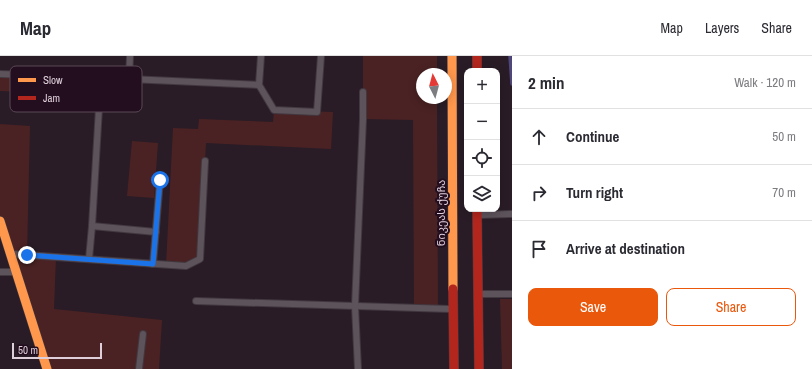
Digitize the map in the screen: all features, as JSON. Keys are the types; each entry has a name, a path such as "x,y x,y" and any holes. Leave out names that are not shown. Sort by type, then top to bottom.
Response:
{"main road":[{"name":"ნიკეას ქუჩა","path":"452,56 454,369"},
{"path":"477,56 477,68"},
{"path":"477,212 479,369"},
{"path":"0,222 47,369"}],"lane":[{"path":"130,56 130,66"},
{"path":"260,56 259,85 274,110 317,112 321,56"},
{"path":"0,74 10,74"},
{"path":"142,80 259,85"},
{"path":"358,369 355,306 363,92"},
{"path":"89,259 99,112"},
{"path":"10,253 186,266 200,260 205,160"},
{"path":"153,264 160,180"},
{"path":"477,212 512,214"},
{"path":"92,226 156,232"},
{"path":"0,272 16,273"},
{"path":"479,294 512,294"},
{"path":"196,300 454,309"},
{"path":"140,369 143,334"}],"shaded area":[{"path":"363,56 437,56 437,68 416,68 416,104 437,104 438,309 414,309 413,120 363,119"},
{"path":"0,74 10,74 10,91 0,91"},
{"path":"274,110 333,112 331,149 206,143 200,259 186,266 166,265 173,128 198,129 199,119 273,122"},
{"path":"0,124 30,126 27,254 56,257 54,309 162,320 159,369 47,369 0,221"},
{"path":"132,141 158,143 154,198 127,196"},
{"path":"500,299 512,299 512,369 502,369"}],"waterway":[{"path":"510,56 512,84"}],"traffic: slow":[{"path":"452,56 453,289"},
{"path":"0,221 47,369"}],"traffic: jam":[{"path":"477,56 477,68"},
{"path":"477,212 479,369"},
{"path":"453,289 454,369"}],"route":[{"path":"27,255 153,264 160,180"}]}
